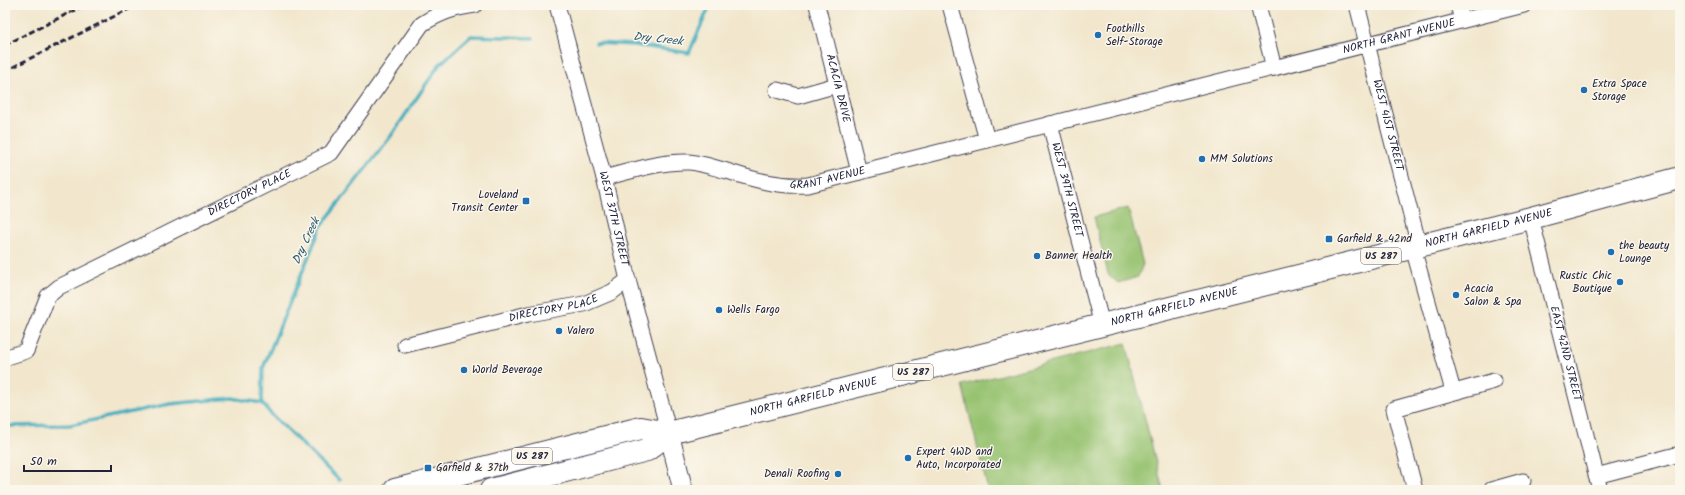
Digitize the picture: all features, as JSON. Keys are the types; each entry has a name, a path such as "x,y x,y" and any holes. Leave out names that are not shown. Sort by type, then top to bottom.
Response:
{"highway":[{"name":"NORTH GARFIELD AVENUE","path":"395,490 641,428 669,432 1416,247 1680,178"},
{"name":"NORTH GARFIELD AVENUE","path":"491,490 647,450 669,432"}],"main road":[{"path":"669,432 683,490"}],"street":[{"name":"DIRECTORY PLACE","path":"7,358 26,351 48,296 59,287 331,153 422,24 438,14 456,8 475,5"},
{"name":"WEST 37TH STREET","path":"557,5 604,178 628,280 669,432"},
{"name":"ACACIA DRIVE","path":"817,5 859,172"},
{"path":"950,5 987,140"},
{"path":"1258,5 1274,68"},
{"name":"WEST 41ST STREET","path":"1357,5 1453,391"},
{"path":"1458,5 1462,20"},
{"name":"NORTH GRANT AVENUE","path":"1050,124 1524,5"},
{"path":"776,90 798,96 837,85"},
{"name":"GRANT AVENUE","path":"604,178 656,165 689,162 772,184 790,186 808,185 1050,124"},
{"name":"WEST 39TH STREET","path":"1050,124 1102,325"},
{"name":"EAST 42ND STREET","path":"1531,218 1598,483"},
{"name":"DIRECTORY PLACE","path":"405,345 528,314 584,304 612,292 628,280"},
{"path":"1415,490 1394,408 1494,381"},
{"path":"1598,483 1680,454"},
{"path":"1491,490 1523,481"}],"green space":[{"path":"1128,208 1143,264 1138,277 1118,283 1108,274 1094,217"},
{"path":"1126,343 1163,490 988,490 962,385"}],"waterway":[{"name":"Dry Creek","path":"596,43 634,45 689,53 710,5"},
{"name":"Dry Creek","path":"339,480 270,413 262,403 263,368 321,226 391,136 439,65 471,36 533,38"},
{"path":"5,426 70,425 170,404 232,398 262,403"}],"railway":[{"path":"5,45 85,5"},
{"path":"5,71 137,5"}],"place":[{"name":"Foothills Self-Storage","path":"1098,35"},
{"name":"Extra Space Storage","path":"1584,90"},
{"name":"MM Solutions","path":"1202,159"},
{"name":"Loveland Transit Center","path":"526,201"},
{"name":"Garfield & 42nd","path":"1329,239"},
{"name":"the beauty Lounge","path":"1611,252"},
{"name":"Banner Health","path":"1037,256"},
{"name":"Rustic Chic Boutique","path":"1620,282"},
{"name":"Acacia Salon & Spa","path":"1456,295"},
{"name":"Wells Fargo","path":"719,310"},
{"name":"Valero","path":"559,331"},
{"name":"World Beverage","path":"464,370"},
{"name":"Expert 4WD and Auto, Incorporated","path":"908,458"},
{"name":"Garfield & 37th","path":"428,468"},
{"name":"Denali Roofing","path":"838,474"}]}
